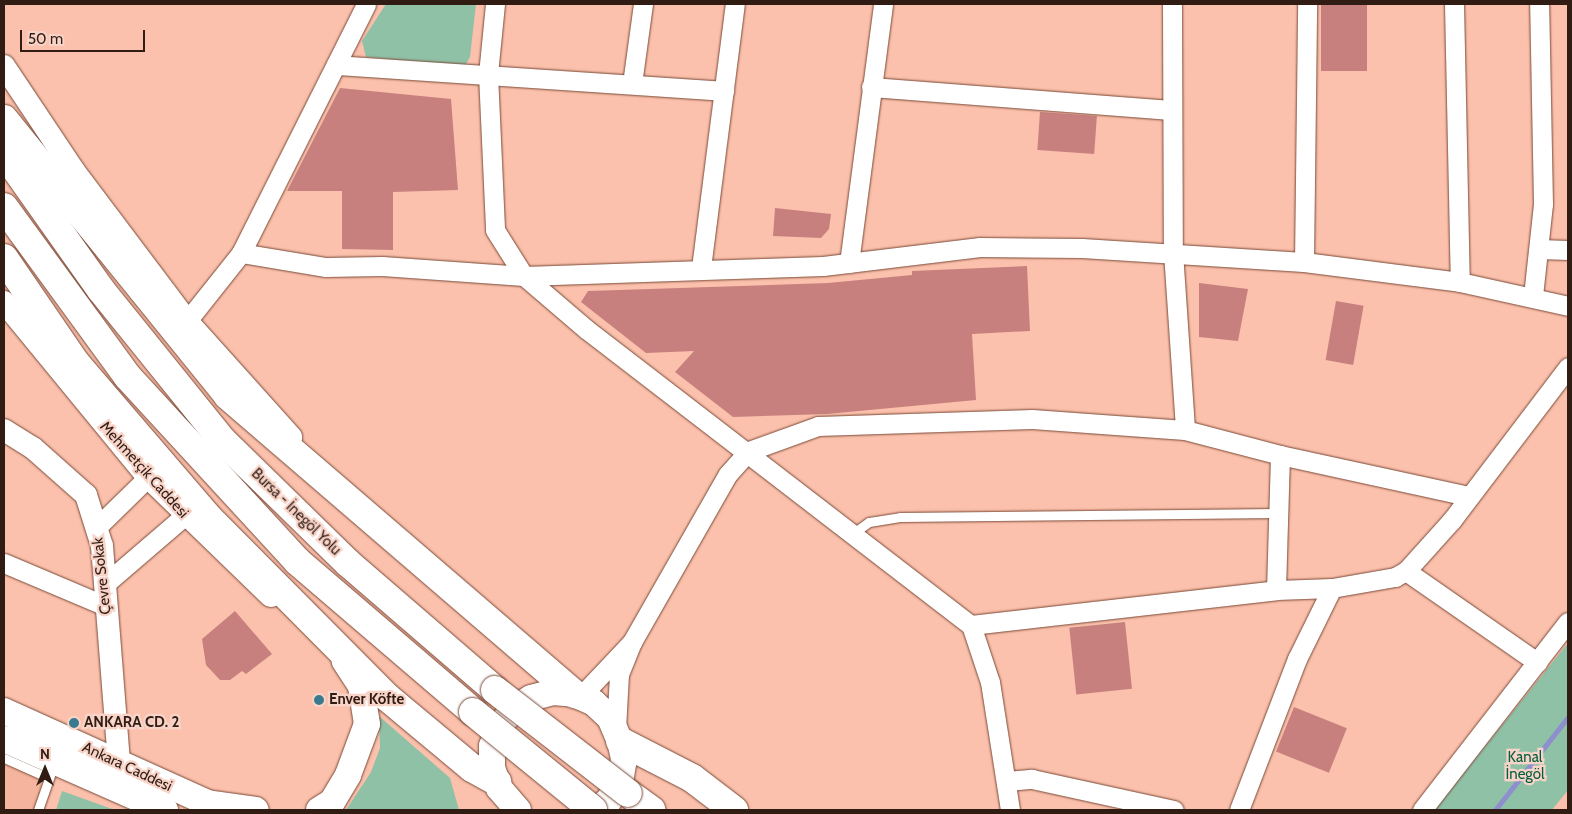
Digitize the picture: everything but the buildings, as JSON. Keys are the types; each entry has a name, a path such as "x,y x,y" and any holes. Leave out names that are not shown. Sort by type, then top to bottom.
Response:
{"highway":[{"path":"4,119 228,396 348,502 502,628 577,696"},
{"name":"Bursa - İnegöl Yolu","path":"4,153 100,290 223,441 348,563 495,690 651,810"},
{"name":"Bursa - İnegöl Yolu","path":"4,207 128,377 297,561 473,712 595,810"},
{"path":"4,258 76,363 208,517 396,705 472,768 495,794"},
{"path":"618,736 692,778 734,810"}],"main road":[{"path":"319,810 332,802 348,775 367,724 362,686 337,648"},
{"path":"518,810 495,794 492,746 500,726 513,709 531,698 552,692 577,696 594,703 610,718 618,736 624,759 620,781 609,800 595,810"},
{"name":"Ankara Caddesi","path":"4,711 213,806 256,810"},
{"name":"Ankara Caddesi","path":"4,738 52,770 165,810"}],"street":[{"path":"187,320 241,253 366,4"},
{"path":"495,4 488,74 495,230 524,276 586,329 855,532 971,625 990,682 1010,810"},
{"path":"632,84 643,4"},
{"path":"701,268 735,4"},
{"path":"849,263 883,4"},
{"path":"1172,4 1173,252 1185,430"},
{"path":"1304,262 1308,4"},
{"path":"1454,4 1460,282"},
{"path":"1533,296 1543,204 1538,4"},
{"path":"336,65 724,91"},
{"path":"4,66 74,171 187,320 348,502"},
{"path":"871,86 1171,110"},
{"path":"241,253 326,267 382,266 524,276 849,263 980,247 1173,252 1304,262 1460,282 1533,296 1568,306"},
{"path":"1539,249 1568,250"},
{"name":"Mehmetçik Caddesi","path":"5,311 184,516 264,592 306,617"},
{"path":"971,625 1276,590 1332,588 1395,577 1406,571 1452,520 1468,496 1568,367"},
{"path":"618,736 619,674 632,642 728,474 749,451 818,426 1032,420 1185,430 1280,456 1468,496"},
{"name":"Çevre Sokak","path":"4,430 34,448 86,494 102,546 119,763"},
{"path":"1276,590 1280,456"},
{"path":"97,527 148,477"},
{"path":"4,563 106,595 184,516"},
{"path":"1406,571 1537,662"},
{"path":"1238,810 1297,659 1332,588"},
{"path":"1422,810 1568,622"},
{"path":"577,696 632,642"},
{"path":"1007,782 1032,779 1174,810"}],"lane":[{"path":"855,532 869,522 900,516 1278,513"},
{"path":"4,758 52,770 38,810"}],"shaded area":[{"path":"4,751 57,773 45,810 4,810"}],"green space":[{"path":"386,4 476,4 470,57 465,66 366,57 362,41"},
{"name":"Kanal İnegöl","path":"1568,643 1568,790 1552,810 1434,810"},
{"path":"379,716 450,778 459,810 346,810 371,772 380,748"},
{"path":"62,791 115,810 56,810"}],"waterway":[{"path":"1495,810 1568,717"}],"place":[{"name":"Enver Köfte","path":"319,700"},
{"name":"ANKARA CD. 2","path":"74,723"}]}
